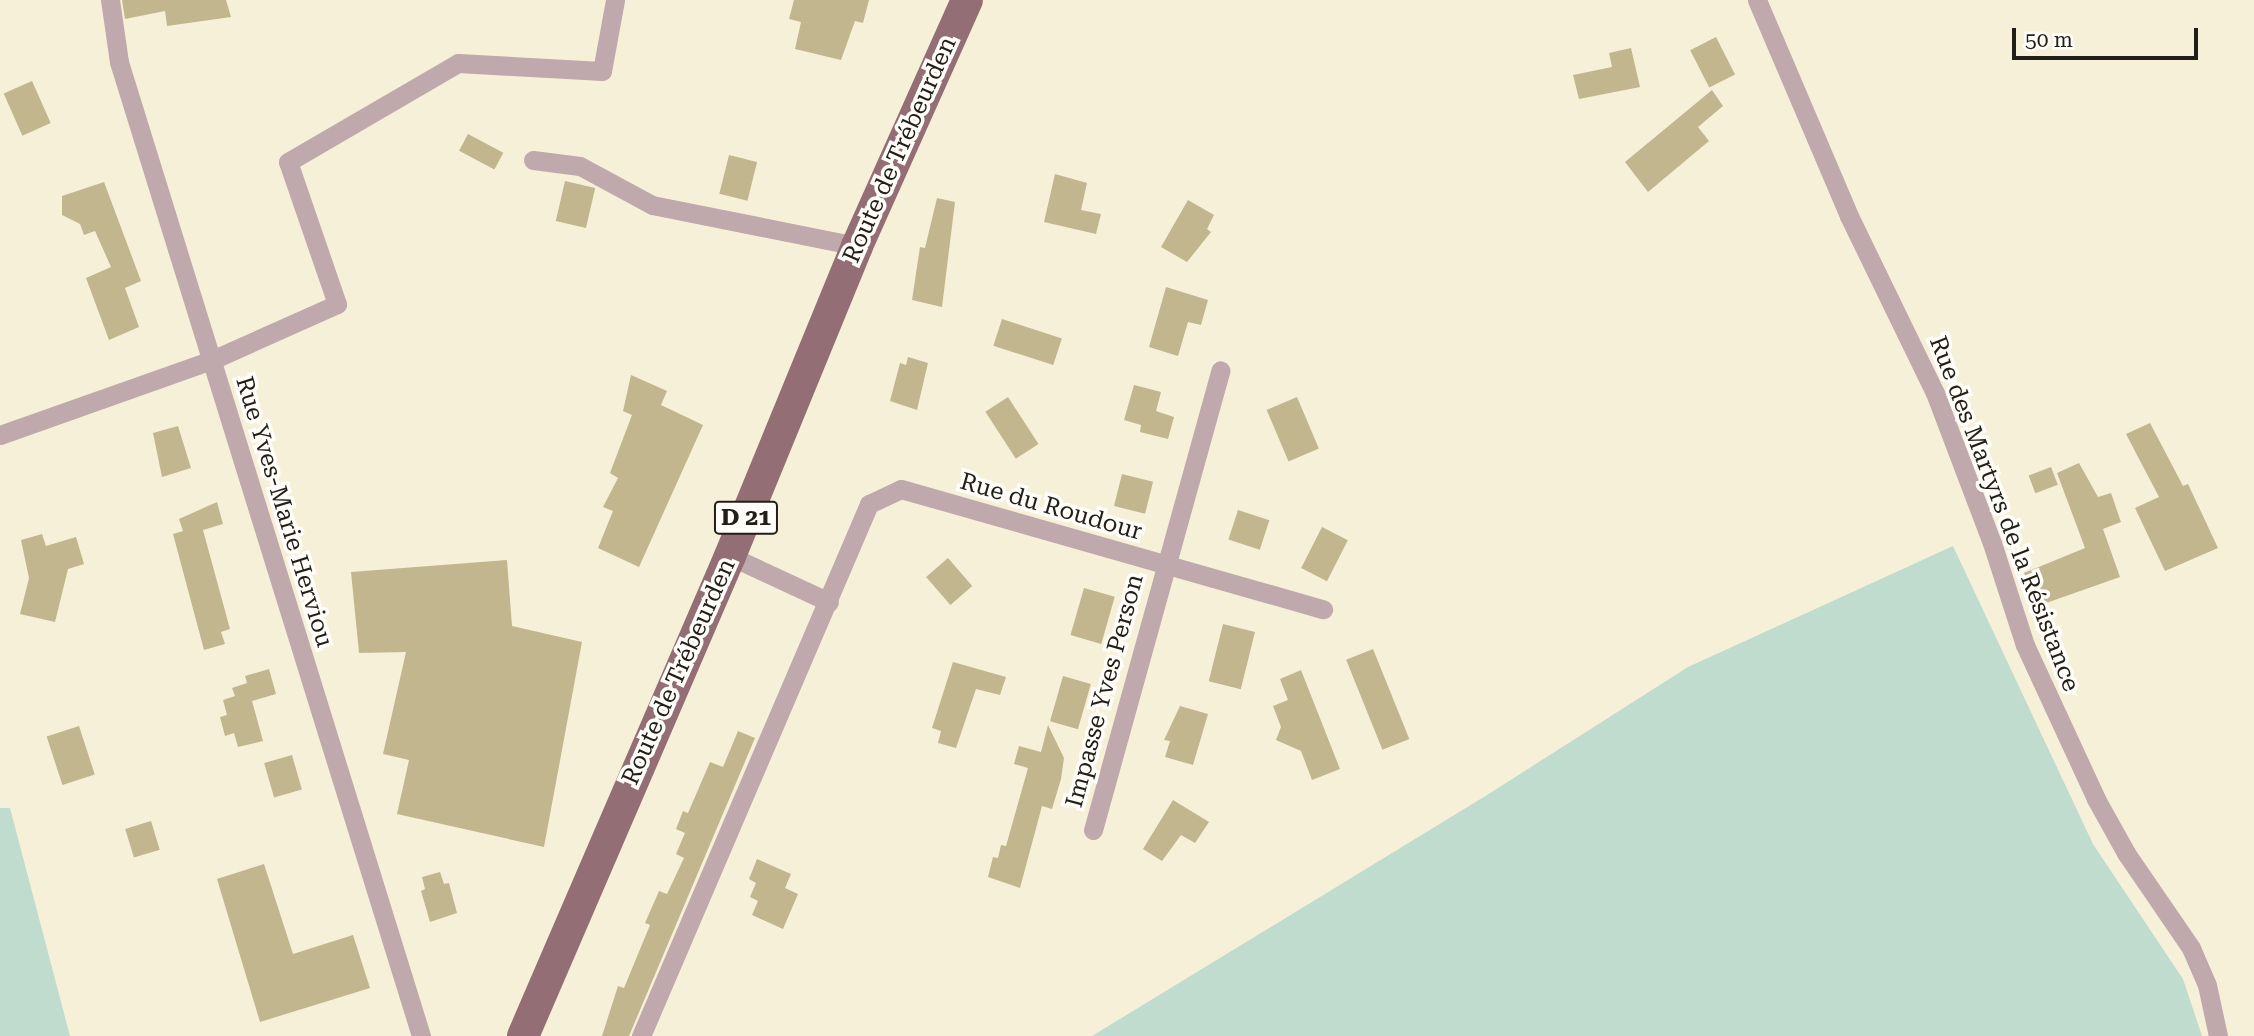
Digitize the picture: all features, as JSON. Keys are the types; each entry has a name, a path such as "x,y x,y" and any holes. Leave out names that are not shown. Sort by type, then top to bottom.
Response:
{"main road":[{"name":"Route de Trébeurden","path":"523,1036 730,556 857,246 967,0"}],"street":[{"name":"Rue Yves-Marie Herviou","path":"110,0 119,62 421,1036"},
{"path":"0,435 212,360 337,304 288,162 458,63 603,71 615,0"},
{"name":"Rue des Martyrs de la Résistance","path":"1757,0 1849,216 1935,393 1992,543 2025,645 2096,799 2191,948 2207,985 2218,1036"},
{"path":"533,160 580,166 652,205 857,246"},
{"name":"Impasse Yves Person","path":"1093,830 1220,370"},
{"name":"Rue du Roudour","path":"641,1036 869,504 901,489 1323,609"},
{"path":"730,556 829,602"}],"green space":[{"path":"1953,546 2093,844 2183,979 2202,1036 1092,1036 1487,795 1688,667"},
{"path":"0,808 10,808 70,1036 0,1036"}],"building":[{"path":"122,0 226,0 231,17 167,26 165,11 125,19"},
{"path":"794,0 869,0 863,23 855,21 841,60 795,49 801,22 789,19"},
{"path":"1716,37 1735,74 1709,88 1690,50"},
{"path":"1631,48 1640,87 1579,99 1573,75 1612,67 1609,53"},
{"path":"32,81 51,123 22,136 4,94"},
{"path":"1712,90 1723,106 1698,127 1709,141 1648,192 1625,162"},
{"path":"468,134 503,153 494,170 459,151"},
{"path":"729,155 757,162 747,201 719,194"},
{"path":"1055,174 1087,183 1081,210 1101,214 1096,234 1044,222"},
{"path":"565,181 595,188 586,228 556,221"},
{"path":"104,182 141,281 125,288 139,327 109,340 86,278 111,267 95,231 84,235 80,224 62,215 62,196"},
{"path":"937,198 955,202 942,307 912,300 920,247 925,248"},
{"path":"1188,200 1214,215 1207,229 1211,232 1187,262 1161,247"},
{"path":"1166,287 1208,300 1201,325 1188,322 1178,356 1149,347"},
{"path":"1002,319 1062,338 1053,365 993,346"},
{"path":"908,357 928,363 917,410 890,401 900,363 906,365"},
{"path":"631,375 667,391 661,405 703,425 639,567 598,548 613,511 603,507 618,478 610,473 632,415 623,411"},
{"path":"1134,385 1161,392 1156,411 1174,417 1168,439 1140,432 1141,425 1124,420"},
{"path":"1008,397 1038,444 1016,459 985,412"},
{"path":"1297,397 1319,449 1289,461 1267,410"},
{"path":"2150,423 2183,486 2188,484 2218,548 2165,571 2135,508 2159,497 2126,434"},
{"path":"178,426 191,468 162,477 153,433"},
{"path":"2079,463 2098,497 2111,493 2121,522 2103,529 2120,577 2032,608 2019,575 2085,548 2057,473"},
{"path":"2051,467 2058,485 2035,493 2029,476"},
{"path":"1122,474 1153,482 1145,514 1114,506"},
{"path":"217,502 223,524 203,530 230,629 221,632 225,644 204,650 173,534 183,531 179,519"},
{"path":"1238,510 1269,520 1260,550 1228,539"},
{"path":"1322,527 1348,540 1327,581 1301,568"},
{"path":"42,534 46,546 76,537 84,564 68,569 55,622 20,614 29,578 21,540"},
{"path":"948,558 972,586 950,605 926,577"},
{"path":"507,560 512,626 582,642 544,847 397,814 409,760 383,754 406,652 359,653 351,572"},
{"path":"1084,588 1115,597 1101,644 1070,635"},
{"path":"1223,624 1255,632 1241,689 1209,681"},
{"path":"1373,649 1409,739 1382,750 1346,660"},
{"path":"953,662 1006,677 1000,695 976,689 956,748 938,743 941,731 932,728"},
{"path":"269,669 276,694 252,701 263,741 238,747 234,733 225,736 220,717 227,715 223,700 235,696 232,688 247,683 245,676"},
{"path":"1301,670 1340,769 1312,780 1301,751 1276,740 1281,727 1273,706 1288,700 1280,679"},
{"path":"1063,676 1091,684 1078,729 1050,721"},
{"path":"1180,706 1208,714 1193,765 1165,757 1170,741 1164,740"},
{"path":"1048,725 1064,758 1061,779 1052,809 1042,806 1020,888 988,877 993,857 998,858 1001,845 1006,846 1028,768 1014,764 1019,746 1041,752"},
{"path":"79,726 95,775 62,785 47,737"},
{"path":"738,731 755,738 629,1036 602,1036 618,986 624,988 650,925 645,923 659,891 667,894 684,858 676,854 685,833 676,829 683,811 688,813 710,762 723,767"},
{"path":"292,755 302,790 274,798 264,763"},
{"path":"1173,800 1209,822 1195,843 1181,835 1162,861 1143,849"},
{"path":"151,821 160,850 134,858 125,829"},
{"path":"757,859 791,874 785,888 798,894 783,929 752,915 758,901 750,897 756,883 749,879"},
{"path":"264,864 293,954 353,935 370,988 260,1022 217,879"},
{"path":"440,872 444,884 449,883 457,913 430,922 421,891 425,889 422,877"}]}
